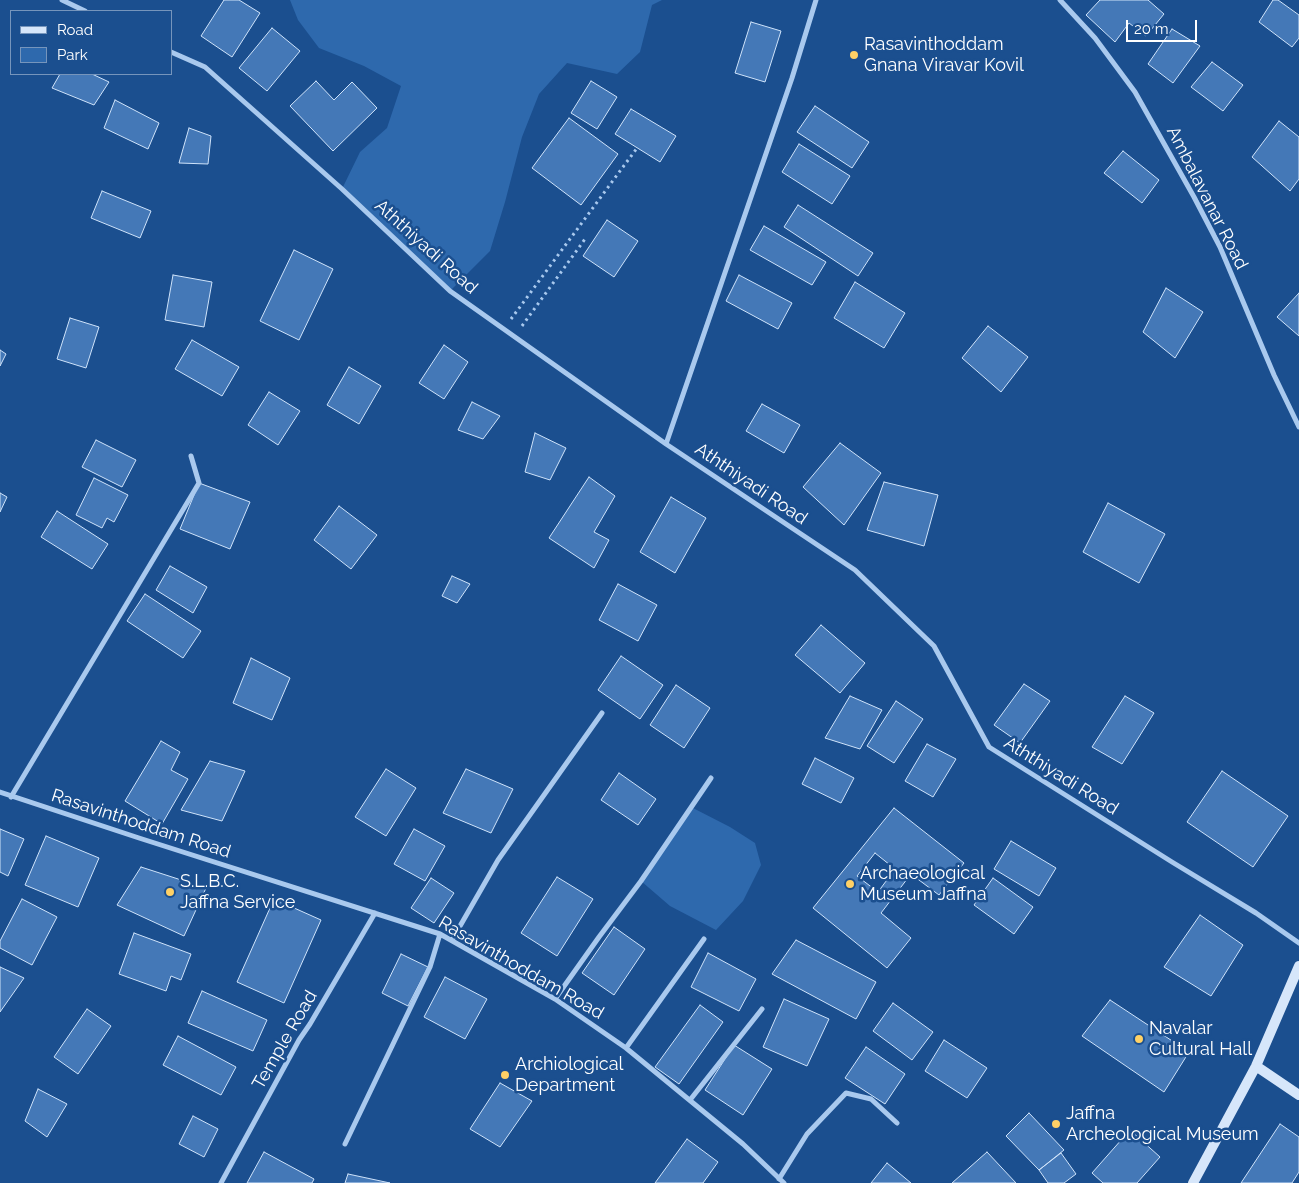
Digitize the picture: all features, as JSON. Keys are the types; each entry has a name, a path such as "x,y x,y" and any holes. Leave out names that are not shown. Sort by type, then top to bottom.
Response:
{"street":[{"path":"62,0 83,10"},
{"path":"666,444 792,78 816,0"},
{"name":"Ambalavanar Road","path":"1060,0 1095,38 1135,92 1194,197 1220,247 1274,375 1299,427"},
{"name":"Aththiyadi Road","path":"172,52 205,67 342,189 450,291 666,444 855,570 934,646 988,746 1256,913 1299,943"},
{"path":"11,796 199,483 191,456"},
{"path":"452,940 498,860 602,713"},
{"path":"555,999 598,937 641,881 711,778"},
{"name":"Rasavinthoddam Road","path":"0,792 440,934 555,999 626,1048 743,1144 782,1181"},
{"name":"Temple Road","path":"221,1183 299,1040 375,913"},
{"path":"345,1144 430,967 440,934"},
{"path":"626,1048 704,939"},
{"path":"1193,1183 1256,1066 1299,966"},
{"path":"690,1100 762,1009"},
{"path":"1256,1066 1299,1095"},
{"path":"782,1181 807,1134 846,1093 871,1099 897,1123"}],"path":[{"path":"504,330 638,148"},
{"path":"514,337 584,239"}],"green space":[{"path":"290,0 662,0 652,5 640,52 617,74 567,63 539,94 522,137 490,251 450,291 342,189 360,152 387,128 401,86 364,66 319,48 298,20"},
{"path":"691,807 730,827 755,843 761,865 743,901 716,930 670,906 641,881"}],"building":[{"path":"224,0 239,0 260,13 232,57 201,36"},
{"path":"1100,0 1148,0 1164,14 1146,36 1129,23 1115,42 1086,15"},
{"path":"1273,0 1278,0 1299,15 1299,38 1292,47 1259,22"},
{"path":"751,22 781,31 765,82 735,73"},
{"path":"272,28 300,51 267,91 239,68"},
{"path":"1172,29 1200,46 1173,83 1148,64"},
{"path":"1212,62 1243,85 1223,111 1191,87"},
{"path":"59,75 94,75 109,82 94,105 52,88"},
{"path":"316,81 334,100 352,82 377,108 333,151 290,106"},
{"path":"591,81 617,97 597,129 571,113"},
{"path":"115,100 159,123 148,149 104,128"},
{"path":"815,106 869,142 852,168 797,132"},
{"path":"631,109 676,136 660,162 615,134"},
{"path":"569,118 618,154 581,205 532,168"},
{"path":"1279,121 1299,137 1299,179 1290,191 1252,157"},
{"path":"189,128 211,136 208,164 179,163"},
{"path":"799,144 850,176 832,204 782,172"},
{"path":"1123,151 1159,180 1142,203 1104,173"},
{"path":"102,191 151,211 140,238 91,218"},
{"path":"798,205 873,253 858,276 784,227"},
{"path":"607,220 638,241 614,277 583,256"},
{"path":"764,226 826,262 812,285 750,250"},
{"path":"294,250 333,269 299,340 260,321"},
{"path":"173,275 212,282 204,327 165,320"},
{"path":"739,275 792,303 778,329 726,301"},
{"path":"855,282 905,313 884,348 834,318"},
{"path":"1166,288 1203,312 1175,358 1143,332"},
{"path":"1299,293 1299,336 1277,317"},
{"path":"70,318 99,327 86,368 57,359"},
{"path":"988,326 1028,357 1001,392 962,358"},
{"path":"192,340 239,367 222,396 175,369"},
{"path":"444,345 468,362 444,399 419,383"},
{"path":"0,350 6,354 0,366"},
{"path":"349,367 381,386 359,424 327,405"},
{"path":"269,392 300,411 278,445 248,425"},
{"path":"472,402 500,416 483,439 458,430"},
{"path":"762,404 800,425 784,453 746,431"},
{"path":"535,433 566,448 550,480 525,472"},
{"path":"96,440 136,460 122,487 82,467"},
{"path":"840,443 881,473 844,525 803,487"},
{"path":"589,477 615,496 594,532 609,540 594,568 549,538"},
{"path":"94,478 128,495 114,522 107,518 102,528 76,515"},
{"path":"884,482 938,495 924,546 867,530"},
{"path":"199,483 250,502 230,549 180,529"},
{"path":"0,493 7,497 0,512"},
{"path":"671,497 706,518 675,573 640,552"},
{"path":"1108,503 1165,534 1139,583 1083,552"},
{"path":"339,506 377,535 351,569 314,540"},
{"path":"57,511 108,544 92,569 41,537"},
{"path":"170,566 207,587 193,613 156,590"},
{"path":"452,576 470,584 457,603 442,596"},
{"path":"618,584 657,605 638,641 599,620"},
{"path":"145,594 201,631 183,658 127,621"},
{"path":"821,625 865,663 840,693 795,655"},
{"path":"621,656 663,685 640,719 598,690"},
{"path":"251,658 290,678 272,720 233,703"},
{"path":"1024,684 1050,701 1020,743 994,725"},
{"path":"676,685 710,708 684,748 650,725"},
{"path":"850,696 882,710 860,749 825,738"},
{"path":"1125,696 1154,713 1122,764 1092,747"},
{"path":"896,701 923,719 894,763 867,746"},
{"path":"161,741 180,752 171,770 188,779 162,824 125,801"},
{"path":"927,744 956,759 933,797 905,781"},
{"path":"815,758 854,778 841,803 802,784"},
{"path":"210,761 245,771 222,821 181,810"},
{"path":"386,769 416,788 386,836 355,817"},
{"path":"466,769 513,789 491,833 443,813"},
{"path":"1222,771 1288,816 1253,867 1187,822"},
{"path":"619,773 656,799 638,825 601,800"},
{"name":"Archaeological Museum Jaffna","path":"894,808 964,863 939,895 911,874 881,913 911,938 887,968 813,908","holes":["875,853 895,869 878,892 857,876"]},
{"path":"0,829 24,839 8,876 0,872"},
{"path":"414,829 445,846 425,881 394,864"},
{"path":"46,836 99,858 78,907 25,885"},
{"path":"1011,841 1056,868 1039,896 994,869"},
{"path":"141,867 206,888 184,936 117,905"},
{"path":"557,877 593,899 557,956 521,933"},
{"path":"431,878 454,893 434,923 411,908"},
{"path":"993,878 1033,907 1014,934 974,905"},
{"path":"22,899 57,917 32,965 0,948 0,941"},
{"path":"274,899 321,920 284,1003 237,982"},
{"path":"1200,915 1243,945 1211,996 1164,967"},
{"path":"614,927 645,949 614,995 582,973"},
{"path":"134,933 191,954 181,980 171,976 166,991 119,974"},
{"path":"796,940 876,982 856,1019 772,974"},
{"path":"708,953 756,979 739,1011 691,987"},
{"path":"401,954 428,967 408,1006 382,993"},
{"path":"0,967 24,978 0,1012"},
{"path":"445,977 487,999 465,1039 424,1017"},
{"path":"202,991 267,1020 253,1051 188,1023"},
{"path":"784,999 829,1019 807,1066 763,1047"},
{"path":"1110,1000 1189,1052 1164,1092 1082,1036"},
{"path":"893,1003 933,1032 912,1060 873,1031"},
{"path":"700,1005 723,1022 679,1084 655,1067"},
{"path":"87,1009 111,1026 78,1074 54,1057"},
{"path":"178,1036 236,1067 221,1095 163,1065"},
{"path":"944,1040 987,1068 967,1098 925,1071"},
{"path":"734,1045 772,1069 743,1115 705,1090"},
{"path":"866,1047 905,1074 885,1104 845,1078"},
{"path":"500,1083 532,1101 500,1147 470,1129"},
{"path":"38,1089 67,1104 47,1137 25,1121"},
{"path":"1029,1113 1064,1150 1039,1170 1006,1136"},
{"path":"193,1116 218,1129 204,1157 179,1144"},
{"path":"1280,1124 1299,1137 1299,1172 1292,1183 1241,1183"},
{"path":"1130,1130 1160,1157 1137,1183 1103,1183 1092,1173"},
{"path":"687,1139 718,1162 703,1183 655,1183"},
{"path":"264,1152 314,1179 312,1183 247,1183"},
{"path":"987,1152 1016,1183 952,1183"},
{"path":"1061,1153 1076,1174 1064,1183 1048,1183 1039,1170"},
{"path":"887,1163 911,1183 871,1183"},
{"path":"348,1174 390,1183 345,1183"}],"place":[{"name":"Rasavinthoddam Gnana Viravar Kovil","path":"854,55"},
{"name":"Archaeological Museum Jaffna","path":"850,884"},
{"name":"S.L.B.C. Jaffna Service","path":"170,892"},
{"name":"Navalar Cultural Hall","path":"1139,1039"},
{"name":"Archiological Department","path":"505,1075"},
{"name":"Jaffna Archeological Museum","path":"1056,1124"}]}
